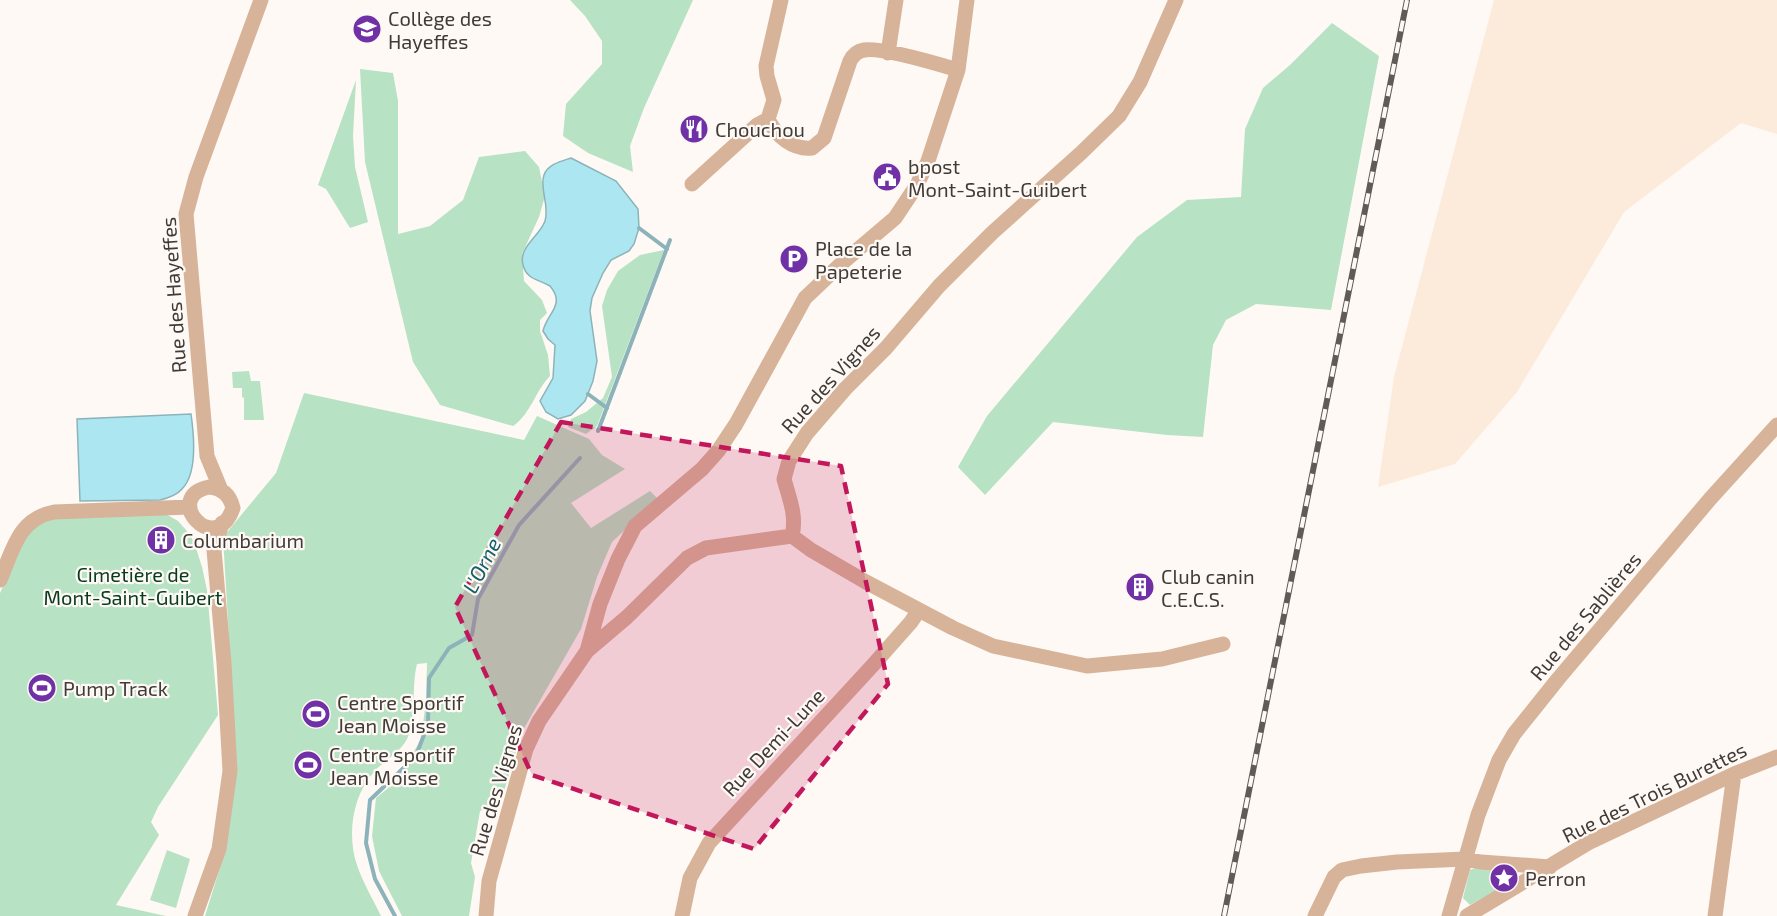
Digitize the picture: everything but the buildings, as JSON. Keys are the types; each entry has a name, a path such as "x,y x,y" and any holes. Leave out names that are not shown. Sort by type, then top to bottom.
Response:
{"street":[{"name":"Rue des Hayeffes","path":"221,490 207,456 186,214 261,0"},
{"path":"781,0 766,66 774,100 768,119 771,127 792,145 804,148 815,147 824,138 853,56 866,49 888,52 958,70"},
{"path":"888,52 896,0"},
{"path":"587,651 600,604 635,526 702,469 718,451 736,424 806,298 842,263 895,218 923,175 958,70 967,0"},
{"name":"Rue des Vignes","path":"486,916 489,881 526,749 538,721 587,651 627,617 687,558 706,548 792,536 794,511 784,473 799,443 939,286 992,233 1119,116 1140,82 1176,0"},
{"path":"692,184 757,125 768,119"},
{"name":"Rue des Sablières","path":"1449,916 1471,834 1499,760 1514,734 1710,499 1777,425"},
{"name":"Rue des Hayeffes","path":"197,492 203,462 207,456"},
{"path":"195,916 219,849 230,771 214,549 222,523 233,508 231,501 221,490 209,487 197,492 190,507 192,515 202,526 214,549"},
{"path":"0,580 23,529 40,515 54,512 190,507"},
{"path":"202,526 211,528 222,523"},
{"path":"792,536 811,550 919,610 993,646 1087,666 1162,659 1223,644"},
{"name":"Rue Demi-Lune","path":"682,916 690,878 710,843 873,665 919,610"},
{"name":"Rue des Trois Burettes","path":"1467,916 1588,843 1734,774 1777,757"},
{"path":"1715,916 1734,774"},
{"path":"1315,916 1334,877 1342,870 1397,862 1465,859 1550,867"}],"highlighted area":[{"path":"561,422 841,466 888,684 754,849 532,775 455,607"}],"shaded area":[{"path":"1494,0 1777,0 1777,134 1741,123 1624,212 1517,392 1455,464 1378,487 1394,377"}],"green space":[{"path":"570,0 693,0 644,108 630,146 633,172 588,153 563,136 566,104 602,64 602,41 585,16"},
{"path":"1332,23 1379,56 1331,310 1256,304 1226,320 1213,345 1203,437 1053,422 985,495 958,467 987,416 1137,237 1187,200 1241,197 1245,129 1263,88"},
{"path":"360,69 393,73 398,101 398,234 430,226 463,200 479,157 525,151 539,167 545,196 539,217 522,254 524,281 542,300 547,313 540,320 540,331 548,355 550,376 540,388 529,409 513,426 440,405 413,362 365,162"},
{"path":"356,80 353,136 355,167 368,222 350,228 326,189 318,185"},
{"path":"664,250 597,426 586,434 568,427 571,419 586,412 603,398 612,377 602,306 607,290 618,271 640,255"},
{"path":"249,371 251,381 260,381 264,420 244,420 242,388 233,388 232,372"},
{"path":"304,393 524,440 537,416 589,439 602,455 625,469 571,503 591,528 650,491 658,499 612,542 597,577 581,629 523,730 500,804 480,811 471,863 475,877 469,916 402,916 379,871 372,836 376,798 398,780 421,739 426,701 427,663 417,664 412,724 406,741 366,783 360,793 353,817 352,842 357,865 381,916 205,916 225,852 236,758 223,537 276,473"},
{"name":"Cimetière de Mont-Saint-Guibert","path":"164,513 178,521 187,531 194,542 202,567 207,590 218,715 158,807 151,822 159,835 116,905 166,916 0,916 0,593 26,534 46,518"},
{"path":"167,850 190,859 176,908 150,900"},
{"path":"1477,867 1512,870 1518,876 1517,879 1470,905 1463,898 1470,870"}],"water":[{"path":"571,158 616,181 638,209 639,228 629,251 611,260 592,298 590,311 597,361 593,381 585,401 571,415 558,419 546,412 540,401 553,378 555,345 543,331 554,309 556,299 550,286 527,274 522,259 526,247 545,221 544,175 552,166"},
{"path":"191,414 194,443 193,464 187,482 180,491 160,500 80,501 77,419"}],"waterway":[{"path":"639,228 667,249"},
{"name":"L'Orne","path":"598,431 670,240"},
{"path":"588,394 607,408"},
{"name":"L'Orne","path":"395,916 375,879 366,843 370,800 416,756 428,724 429,678 449,648 472,635 478,599 519,525 580,458"}],"railway":[{"path":"1224,916 1407,0"}],"place":[{"name":"Collège des Hayeffes","path":"367,29"},
{"name":"Chouchou","path":"694,129"},
{"name":"bpost Mont-Saint-Guibert","path":"887,177"},
{"name":"Place de la Papeterie","path":"794,259"},
{"name":"Columbarium","path":"161,540"},
{"name":"Club canin C.E.C.S.","path":"1140,587"},
{"name":"Pump Track","path":"42,688"},
{"name":"Centre Sportif Jean Moisse","path":"316,714"},
{"name":"Centre sportif Jean Moisse","path":"308,765"},
{"name":"Perron","path":"1504,878"}]}
